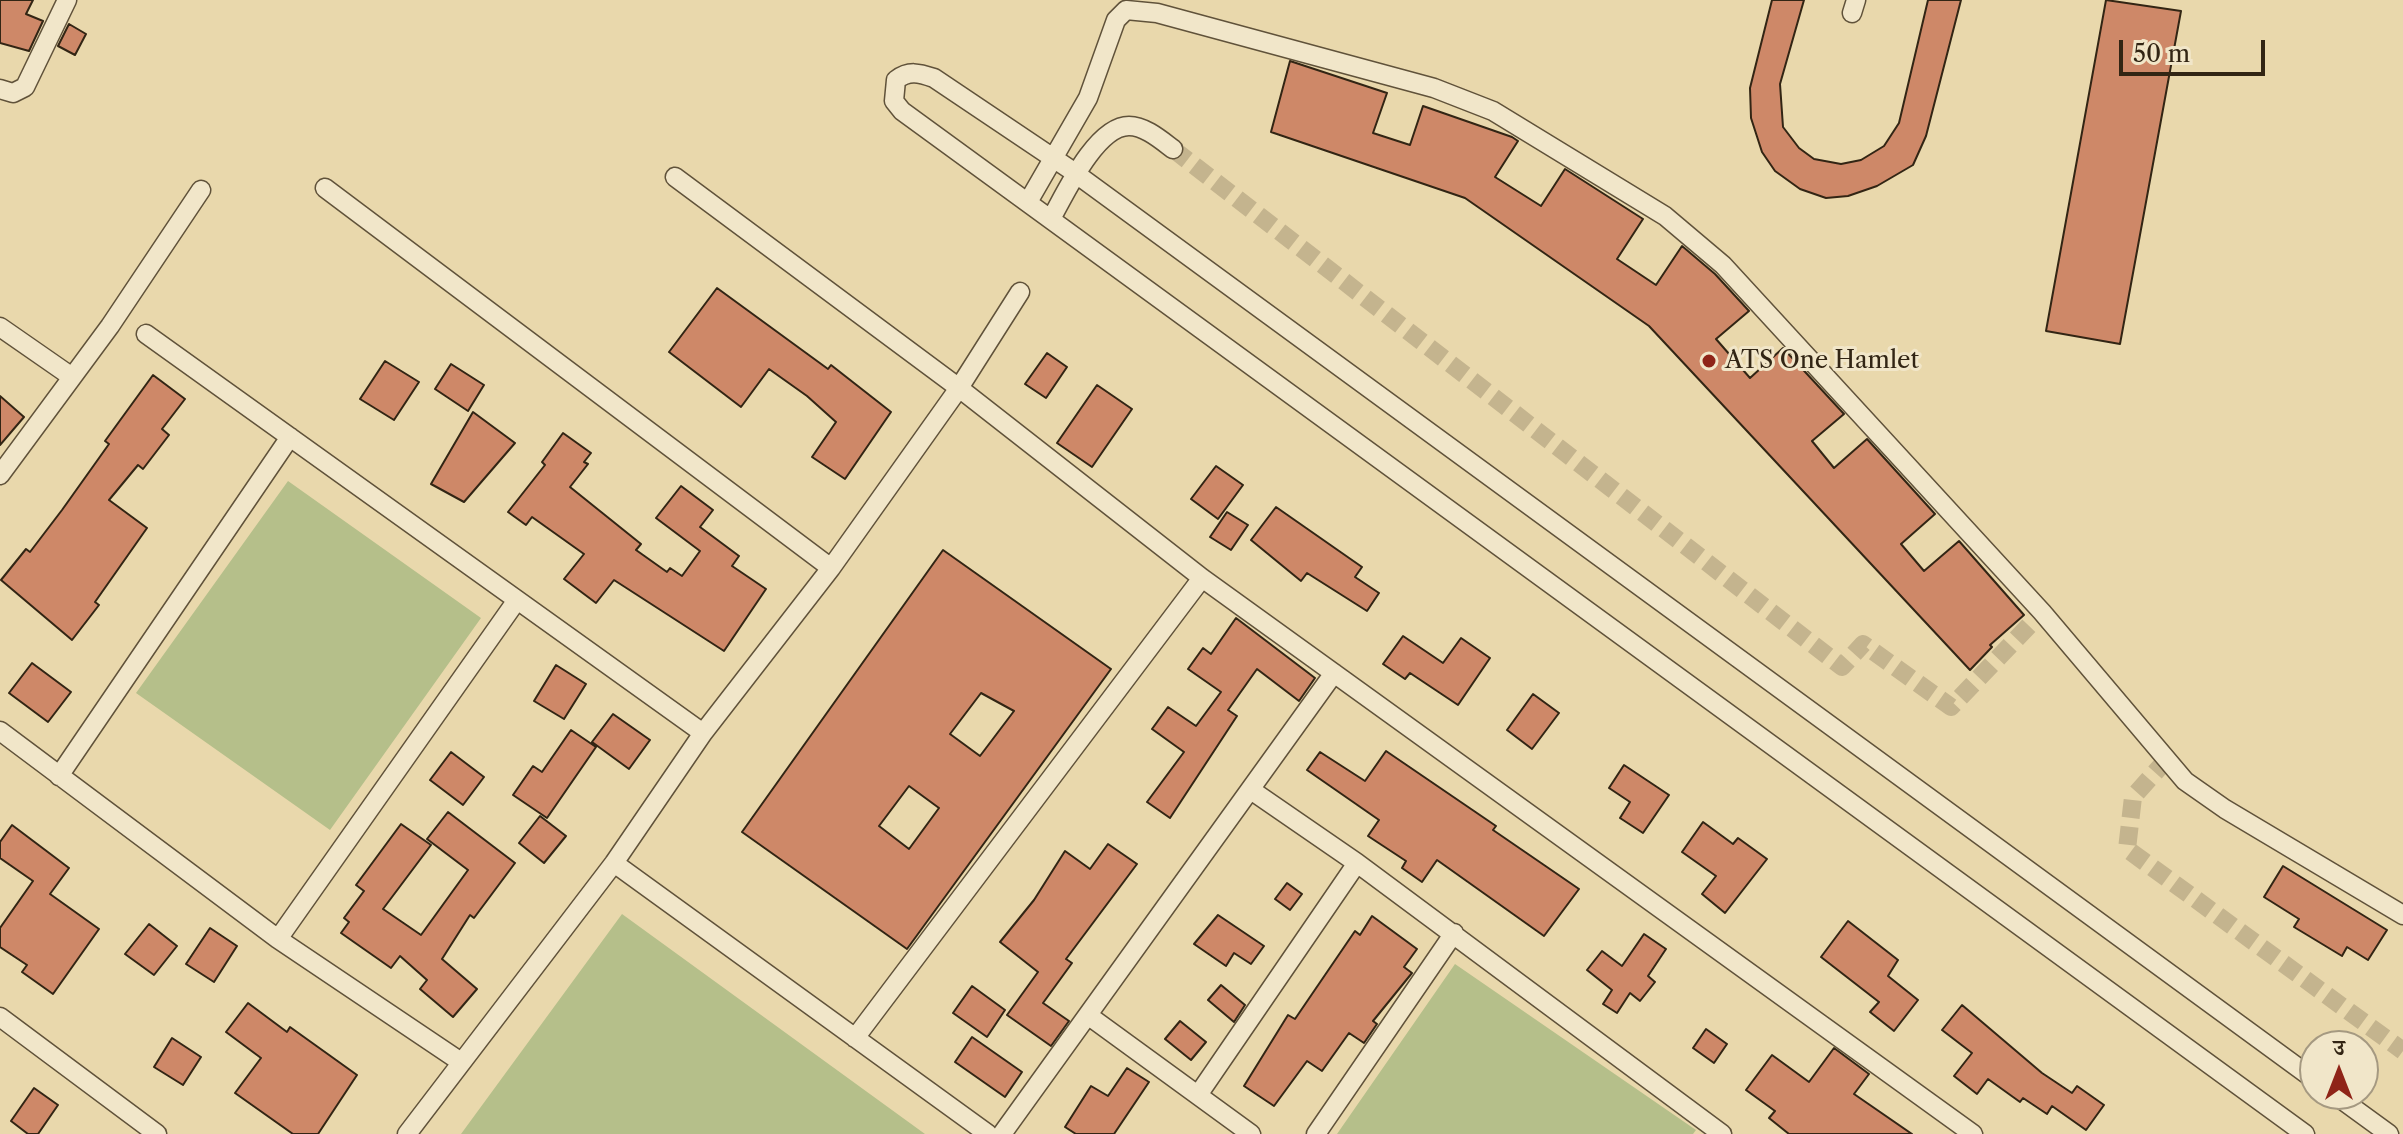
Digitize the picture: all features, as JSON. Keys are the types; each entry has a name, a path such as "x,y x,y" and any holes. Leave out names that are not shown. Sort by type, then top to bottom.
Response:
{"street":[{"path":"0,89 13,93 25,87 67,0"},
{"path":"1028,202 1088,98 1116,20 1126,10 1157,13 1434,88 1493,111 1665,216 1723,265 2042,612 2185,781 2225,809 2403,915"},
{"path":"2299,1068 1076,174 934,78 917,73 905,74 896,80 892,90 894,101 902,111 2305,1134"},
{"path":"1051,219 1076,174 1108,132 1117,128 1139,127 1173,149"},
{"path":"675,177 959,388 1202,578 1973,1134"},
{"path":"325,188 831,568"},
{"path":"0,475 201,190"},
{"path":"407,1134 614,863 703,733 831,568 959,388 1020,292"},
{"path":"0,327 72,377"},
{"path":"146,334 703,733"},
{"path":"59,776 290,437"},
{"path":"855,1038 1202,578"},
{"path":"278,939 517,600"},
{"path":"1002,1134 1334,673"},
{"path":"0,731 278,939 461,1062"},
{"path":"1251,790 1454,933 1715,1132"},
{"path":"614,863 988,1134"},
{"path":"1198,1095 1357,863"},
{"path":"1316,1134 1454,933"},
{"path":"1089,1016 1251,1134"},
{"path":"0,1017 157,1134"},
{"path":"2356,1110 2389,1134"}],"green space":[{"path":"288,481 481,618 330,830 136,693"},
{"path":"622,914 925,1134 461,1134"},
{"path":"1455,964 1696,1130 1693,1134 1337,1134"}],"building":[{"path":"0,0 33,0 26,14 43,21 29,51 0,43"},
{"path":"1772,0 1804,0 1780,84 1783,127 1799,148 1814,159 1841,164 1861,160 1884,146 1899,123 1928,0 1961,0 1926,136 1913,165 1877,186 1848,196 1826,198 1800,189 1775,171 1762,152 1751,118 1750,88"},
{"path":"2106,0 2181,11 2120,344 2046,331"},
{"path":"69,24 86,34 75,55 58,46"},
{"name":"ATS One Hamlet","path":"1290,61 1387,93 1373,133 1410,145 1423,106 1512,137 1518,141 1495,177 1541,206 1565,169 1643,219 1617,259 1656,285 1682,246 1715,274 1749,311 1716,339 1750,378 1783,348 1844,414 1812,441 1834,468 1867,439 1935,514 1901,544 1924,571 1959,541 2024,615 1990,645 1992,647 1970,670 1649,326 1465,198 1271,132"},
{"path":"717,288 828,369 831,365 891,412 845,479 812,457 836,422 807,396 769,369 741,407 669,352"},
{"path":"1047,353 1067,367 1046,398 1025,384"},
{"path":"385,361 419,382 394,420 360,399"},
{"path":"451,364 484,385 468,411 435,389"},
{"path":"153,375 185,399 162,429 169,435 143,469 138,465 109,500 147,528 95,602 99,605 72,640 1,580 26,549 30,552 62,510 109,444 105,441"},
{"path":"1097,385 1132,409 1092,467 1057,443"},
{"path":"0,396 24,417 0,445"},
{"path":"473,412 515,443 464,502 431,484"},
{"path":"563,433 591,453 584,462 588,464 570,487 641,544 636,550 667,572 670,568 682,576 700,551 656,518 681,486 713,510 700,527 739,556 732,566 766,589 724,651 614,580 596,603 564,579 584,554 532,517 526,525 508,512 545,465 542,462"},
{"path":"1216,466 1243,485 1218,519 1191,499"},
{"path":"1276,507 1362,567 1355,577 1379,593 1367,611 1307,573 1301,581 1251,540"},
{"path":"1227,512 1248,525 1231,550 1210,537"},
{"path":"943,550 1111,669 907,949 742,832","holes":["981,693 1014,711 980,756 950,734","909,786 939,808 909,849 879,826"]},
{"path":"1236,618 1315,678 1299,701 1257,669 1228,710 1237,716 1170,818 1147,802 1184,752 1152,729 1168,707 1196,726 1221,692 1188,669 1203,648 1211,654"},
{"path":"1403,636 1443,663 1461,638 1490,658 1458,705 1410,673 1405,679 1383,664"},
{"path":"32,663 71,692 48,722 9,693"},
{"path":"556,665 586,684 564,719 534,701"},
{"path":"1533,694 1559,713 1532,749 1507,730"},
{"path":"613,714 650,740 629,769 592,742"},
{"path":"571,730 596,747 547,818 513,795 533,766 542,772"},
{"path":"1386,751 1496,826 1493,830 1579,889 1544,936 1437,860 1422,882 1402,868 1406,861 1368,836 1379,820 1307,770 1320,752 1365,781"},
{"path":"451,752 484,777 463,805 430,780"},
{"path":"1624,765 1669,795 1643,833 1620,818 1630,802 1609,788"},
{"path":"448,812 515,863 474,918 470,915 442,959 477,989 453,1017 420,989 427,980 400,956 391,968 341,933 349,922 344,918 364,891 356,885 401,824 431,845 383,909 421,935 468,870 427,839"},
{"path":"540,816 566,836 544,863 519,843"},
{"path":"1703,822 1733,844 1738,838 1767,859 1725,913 1702,894 1716,876 1682,852"},
{"path":"12,825 69,868 50,894 99,929 53,994 22,972 27,965 0,947 0,928 33,881 0,858 0,842"},
{"path":"1108,844 1137,864 1066,959 1072,963 1043,1003 1069,1021 1051,1046 1007,1015 1038,972 1000,942 1034,900 1065,851 1090,869"},
{"path":"2283,866 2387,930 2368,960 2347,947 2342,956 2294,927 2299,919 2264,897"},
{"path":"1287,883 1302,894 1290,910 1275,899"},
{"path":"1218,915 1264,946 1251,964 1234,953 1226,966 1194,944"},
{"path":"1372,916 1417,949 1404,967 1412,973 1373,1021 1377,1024 1364,1043 1349,1033 1322,1071 1307,1061 1274,1106 1244,1086 1288,1015 1295,1019 1355,931 1360,935"},
{"path":"1848,921 1898,960 1888,976 1918,1000 1894,1031 1870,1012 1879,1002 1821,957"},
{"path":"149,924 177,946 154,975 125,954"},
{"path":"210,928 237,946 214,982 186,964"},
{"path":"1644,934 1666,949 1648,976 1655,982 1640,1001 1630,993 1617,1013 1603,1004 1612,990 1587,970 1602,951 1622,966"},
{"path":"1221,985 1245,1005 1234,1022 1208,1000"},
{"path":"972,986 1005,1010 987,1037 953,1013"},
{"path":"248,1003 287,1032 290,1027 357,1075 318,1134 293,1134 235,1093 261,1058 226,1032"},
{"path":"1962,1005 2042,1073 2072,1093 2077,1086 2104,1105 2086,1130 2052,1106 2047,1114 2023,1098 2020,1102 1988,1079 1977,1094 1954,1076 1972,1053 1942,1030"},
{"path":"1180,1021 1206,1042 1191,1060 1165,1039"},
{"path":"1706,1029 1727,1044 1714,1063 1693,1048"},
{"path":"972,1037 1022,1072 1005,1097 955,1062"},
{"path":"172,1038 201,1057 183,1085 154,1067"},
{"path":"1834,1048 1869,1074 1854,1094 1912,1134 1789,1134 1769,1118 1775,1111 1746,1090 1772,1055 1809,1082"},
{"path":"1127,1068 1149,1082 1114,1134 1076,1134 1065,1127 1091,1086 1108,1096"},
{"path":"34,1088 58,1105 38,1134 28,1134 11,1121"}],"tunnel":[{"path":"1173,149 1842,667 1863,644 1951,707 2042,612"},
{"path":"2167,759 2133,797 2127,849 2403,1051"}],"place":[{"name":"ATS One Hamlet","path":"1709,361"}]}
